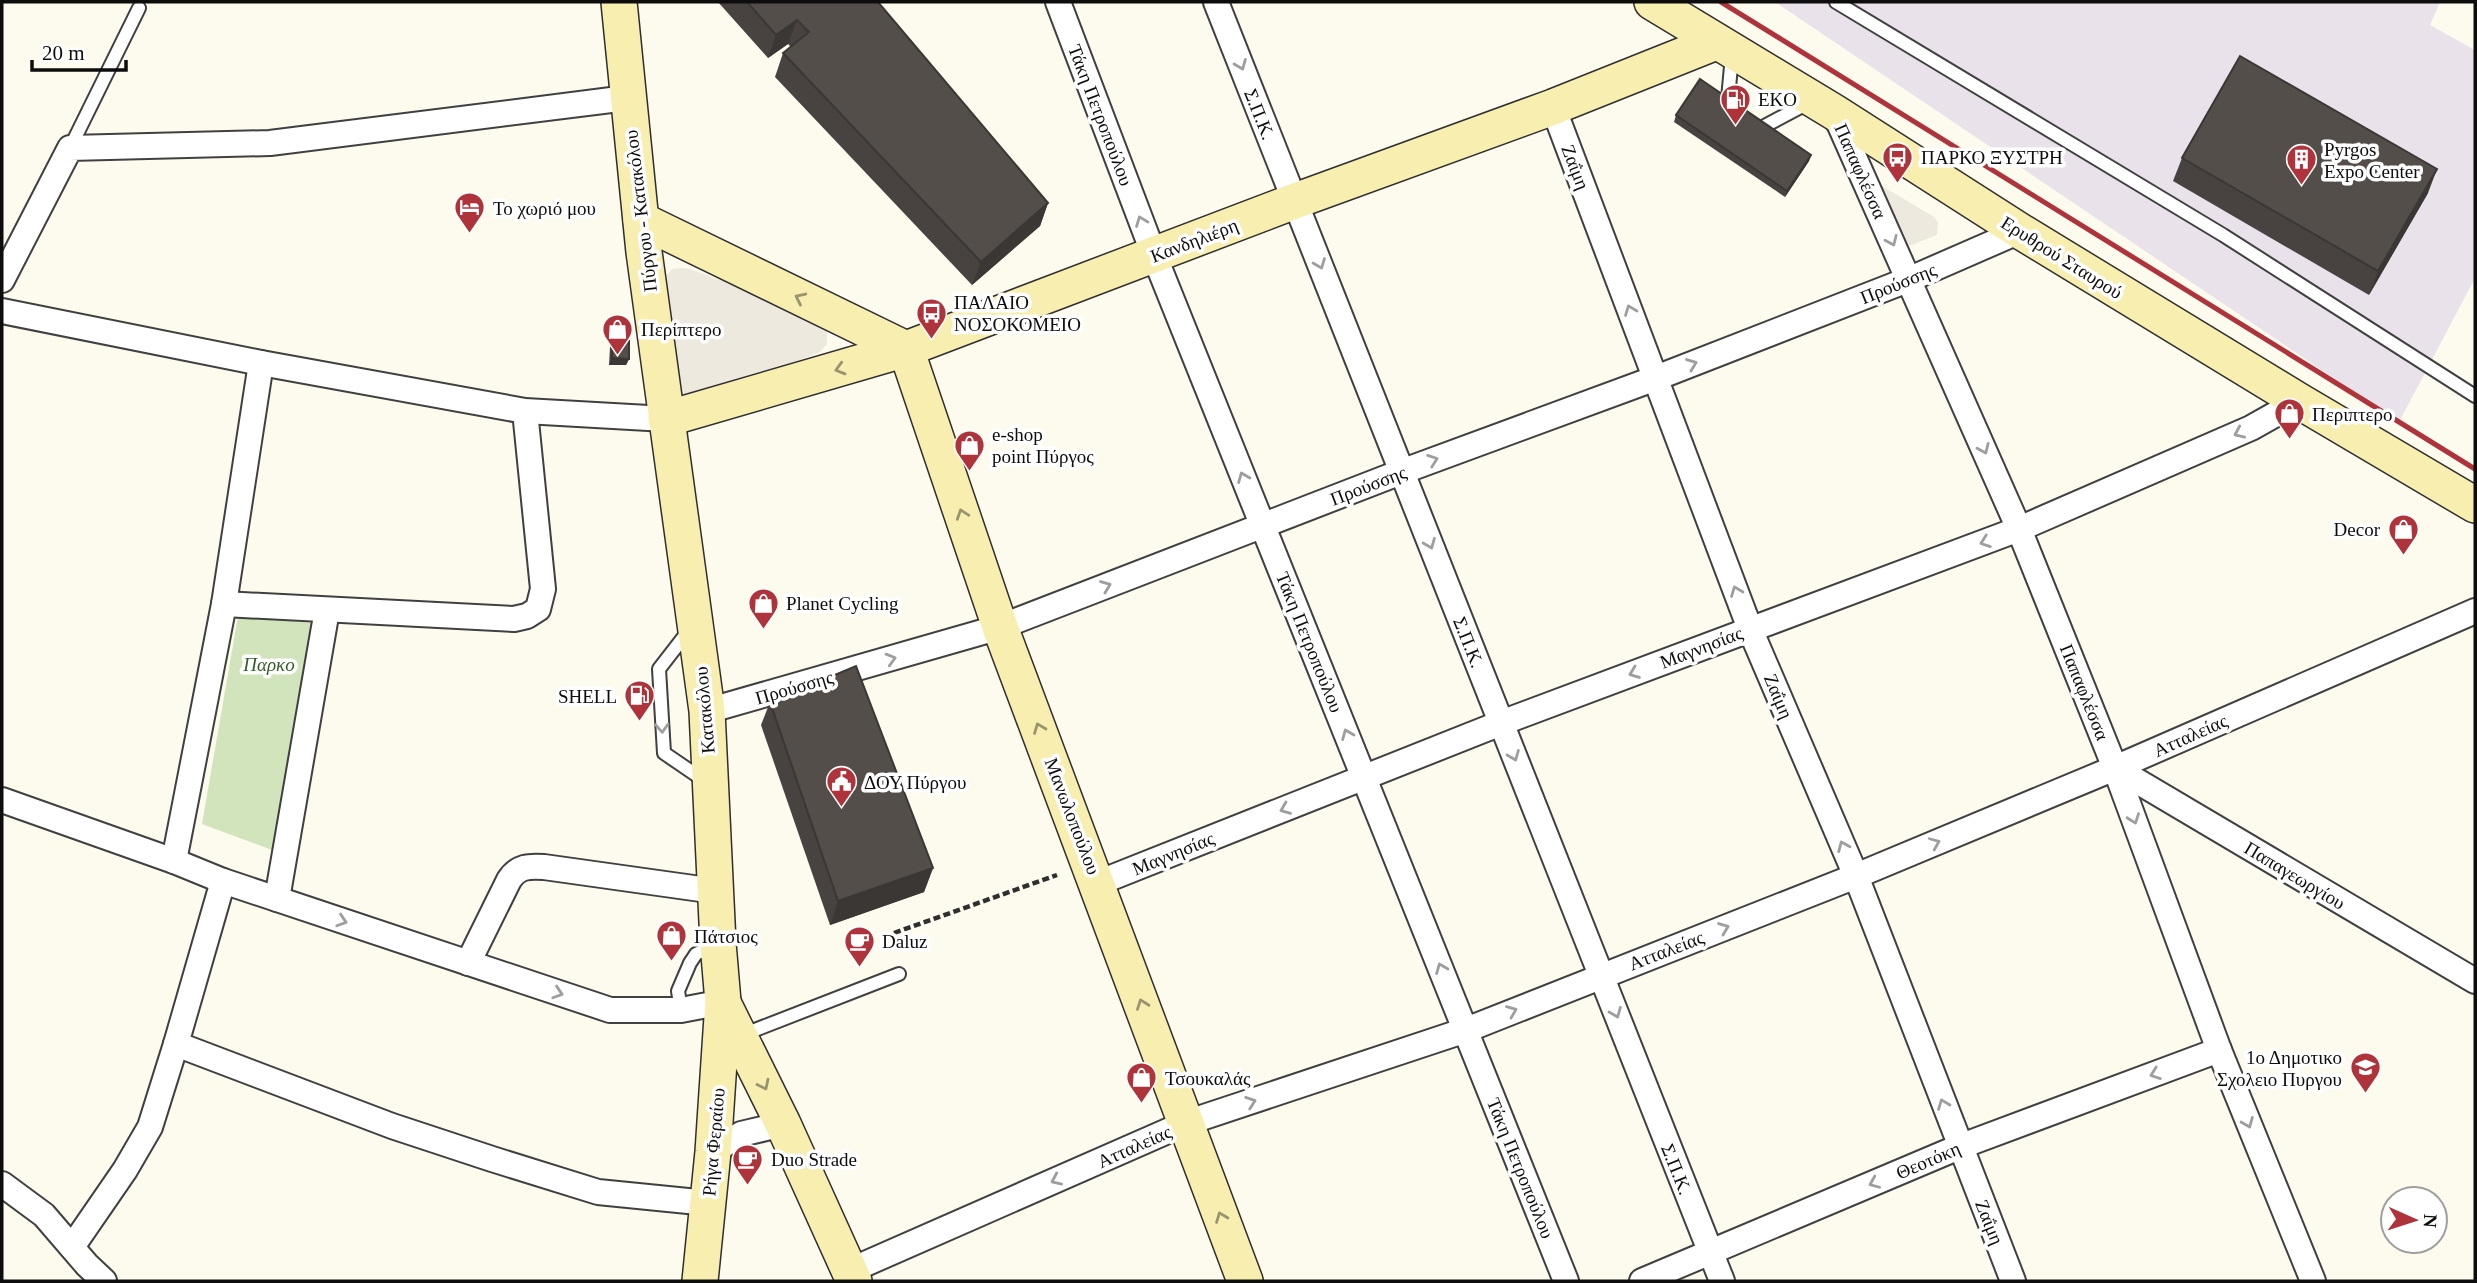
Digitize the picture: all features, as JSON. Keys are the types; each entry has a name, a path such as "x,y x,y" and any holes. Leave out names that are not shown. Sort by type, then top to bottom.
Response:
{"main road":[{"name":"Πύργου - Κατακόλου","path":"620,2 627,98 666,419"},
{"name":"Ερυθρού Σταυρού","path":"1652,2 1824,106 2020,231 2475,505"},
{"name":"Κανδηλιέρη","path":"666,419 905,349 1295,201 1724,47"},
{"path":"641,220 905,349"},
{"name":"Μανωλοπούλου","path":"905,349 1000,626 1245,1281"},
{"name":"Κατακόλου","path":"666,419 707,711 723,1002"},
{"path":"723,1002 783,1124 852,1276"},
{"name":"Ρήγα Φεραίου","path":"700,1281 713,1152 723,1002"}],"street":[{"name":"Τάκη Πετροπούλου","path":"1058,2 1154,255 1566,1281"},
{"name":"Σ.Π.Κ.","path":"1216,2 1722,1281"},
{"path":"2,280 70,148 270,143 627,98"},
{"name":"Παπαφλέσσα","path":"1824,106 1910,279 2019,529 2115,768 2218,1050 2313,1281"},
{"name":"Ζαΐμη","path":"1553,107 1750,629 1856,876 2013,1281"},
{"name":"Προύσσης","path":"707,711 1000,626 1401,472 1656,378 1910,279 2020,231"},
{"path":"2,310 261,363 525,411 666,419"},
{"path":"174,861 224,604 261,363"},
{"name":"Μαγνησίας","path":"1098,883 1501,723 2019,529 2250,428 2299,401"},
{"path":"224,604 514,619 527,616 538,609 543,589 525,411"},
{"path":"277,899 327,610"},
{"name":"Ατταλείας","path":"852,1276 1186,1123 1465,1030 1856,876 2115,768 2475,611"},
{"name":"Παπαγεωργίου","path":"2115,768 2475,981"},
{"path":"2,800 223,881 610,1010 681,1010 723,1002"},
{"path":"468,963 509,880 514,872 523,867 544,867 715,891"},
{"path":"72,1247 125,1170 150,1127 223,881"},
{"path":"176,1044 404,1130 598,1192 708,1203"},
{"name":"Θεοτόκη","path":"1642,1281 1959,1146 2218,1050"},
{"path":"713,1152 741,1135 783,1124"},
{"path":"2,1184 44,1215 104,1281"}],"lane":[{"path":"1836,2 2223,234 2475,396"},
{"path":"70,148 139,8"},
{"path":"1724,47 1727,110 1759,129 1824,106"},
{"path":"695,623 659,669 664,754 710,785"},
{"path":"681,1010 678,991 690,963 696,954 718,943"},
{"path":"739,1036 899,974"}],"path":[{"path":"894,933 1065,872"}],"shaded area":[{"path":"1775,2 2440,2 2430,25 2475,50 2475,278 2399,422"},
{"path":"1877,183 1934,217 1938,223 1937,235 1896,251"},
{"path":"681,268 820,317 827,326 827,344 820,352 698,399 684,397 678,392 664,284 672,269"}],"green space":[{"name":"Παρκο","path":"238,616 315,623 275,851 202,824"}],"building":[{"path":"747,2 878,2 1048,203 981,262 783,53 809,32 797,20 776,35"},
{"name":"Pyrgos Expo Center","path":"2240,56 2437,169 2378,271 2182,158"},
{"path":"1700,79 1811,155 1787,191 1676,115"},
{"path":"612,341 629,341 629,359 612,358"},
{"name":"ΔΟΥ Πύργου","path":"856,666 933,868 838,901 770,702"}],"railway":[{"path":"1721,2 2475,469"}],"place":[{"name":"EKO","path":"1735,126"},
{"name":"ΠΑΡΚΟ ΞΥΣΤΡΗ","path":"1898,184"},
{"name":"Pyrgos Expo Center","path":"2301,187"},
{"name":"Το χωριό μου","path":"470,235"},
{"name":"ΠΑΛΑΙΟ ΝΟΣΟΚΟΜΕΙΟ","path":"931,340"},
{"name":"Περίπτερο","path":"618,356"},
{"name":"Περιπτερο","path":"2289,441"},
{"name":"e-shop point Πύργος","path":"969,472"},
{"name":"Decor","path":"2403,556"},
{"name":"Planet Cycling","path":"763,630"},
{"name":"SHELL","path":"640,723"},
{"name":"ΔΟΥ Πύργου","path":"841,809"},
{"name":"Πάτσιος","path":"671,963"},
{"name":"Daluz","path":"859,968"},
{"name":"1ο Δημοτικο Σχολειο Πυργου","path":"2365,1095"},
{"name":"Τσουκαλάς","path":"1142,1105"},
{"name":"Duo Strade","path":"748,1186"}]}
